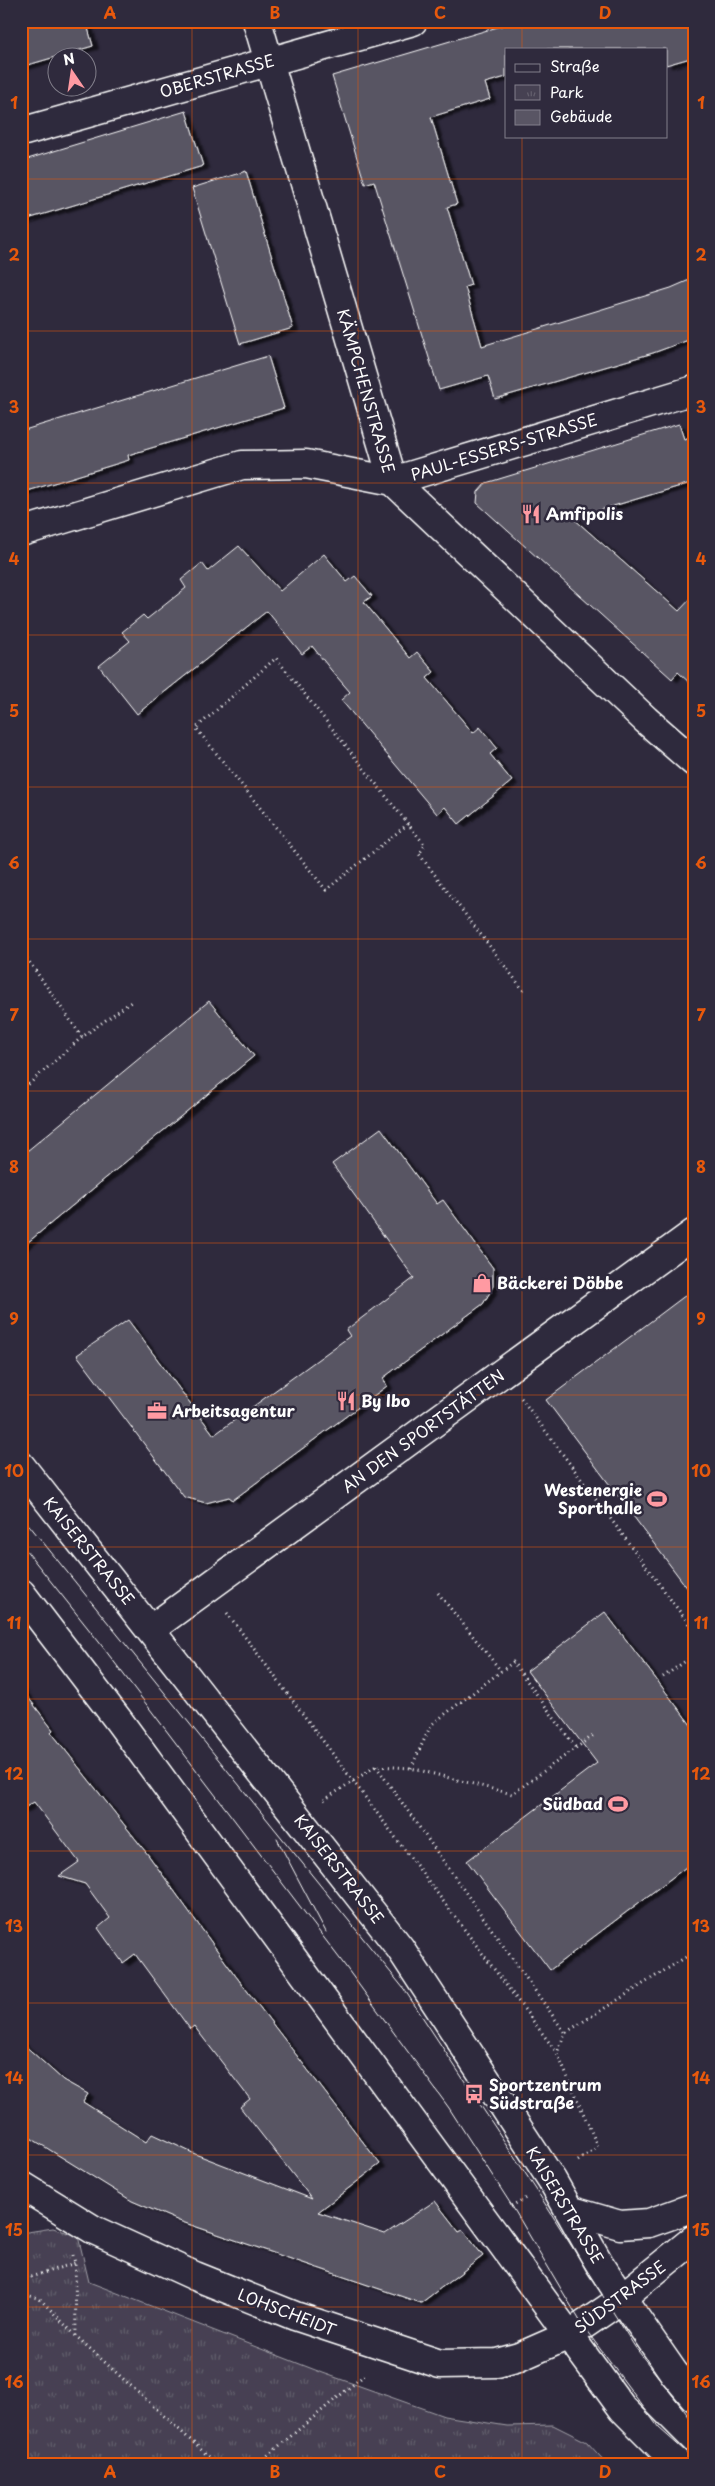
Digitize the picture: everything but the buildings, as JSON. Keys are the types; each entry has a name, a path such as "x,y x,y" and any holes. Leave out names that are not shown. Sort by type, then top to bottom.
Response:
{"street":[{"name":"KÄMPCHENSTRASSE","path":"257,21 393,481 646,720 694,762"},
{"name":"OBERSTRASSE","path":"21,132 413,21"},
{"name":"PAUL-ESSERS-STRASSE","path":"21,532 242,466 306,464 393,481 694,390"},
{"name":"AN DEN SPORTSTÄTTEN","path":"151,1629 694,1233"},
{"name":"KAISERSTRASSE","path":"21,1466 400,1948 552,2180 622,2298 674,2373 694,2397"},
{"path":"21,1593 119,1720 622,2409 679,2465"},
{"name":"LOHSCHEIDT","path":"21,2186 94,2230 195,2276 295,2316 395,2351 440,2364 497,2363 519,2357 569,2335"},
{"path":"569,2210 620,2225 649,2222 694,2206"},
{"name":"SÜDSTRASSE","path":"569,2335 622,2298 694,2238"}],"path":[{"path":"408,824 326,890 196,728 276,658 425,845 419,854 524,990"},
{"path":"21,950 82,1037"},
{"path":"21,1091 82,1037 131,1002"},
{"path":"502,1373 694,1631"},
{"path":"208,1589 354,1780 557,2053 598,2147 552,2180 485,2222"},
{"path":"438,1593 501,1671"},
{"path":"663,1677 694,1655"},
{"path":"411,1768 431,1725 513,1662 576,1748"},
{"path":"298,1816 376,1766 411,1768 512,1794 594,1735"},
{"path":"376,1766 565,2033"},
{"path":"557,2053 565,2033 694,1952"},
{"path":"72,2252 75,2263 76,2336"},
{"path":"21,2280 75,2263"},
{"path":"21,2294 38,2298 76,2336 218,2465"},
{"path":"256,2465 395,2351"}],"green space":[{"path":"53,2228 78,2236 89,2282 323,2373 444,2416 507,2426 553,2425 587,2442 608,2465 21,2465 21,2233"}],"tram line":[{"path":"21,1515 404,1989 537,2191 635,2347 694,2423"},
{"path":"21,1544 99,1642 340,1959 449,2108 512,2206 583,2326 659,2428 694,2459"},
{"path":"277,1839 326,1932"}],"place":[{"name":"Amfipolis","path":"531,514"},
{"name":"Bäckerei Döbbe","path":"482,1283"},
{"name":"By Ibo","path":"346,1401"},
{"name":"Arbeitsagentur","path":"157,1411"},
{"name":"Westenergie Sporthalle","path":"657,1499"},
{"name":"Südbad","path":"618,1804"},
{"name":"Sportzentrum Südstraße","path":"474,2094"}]}
